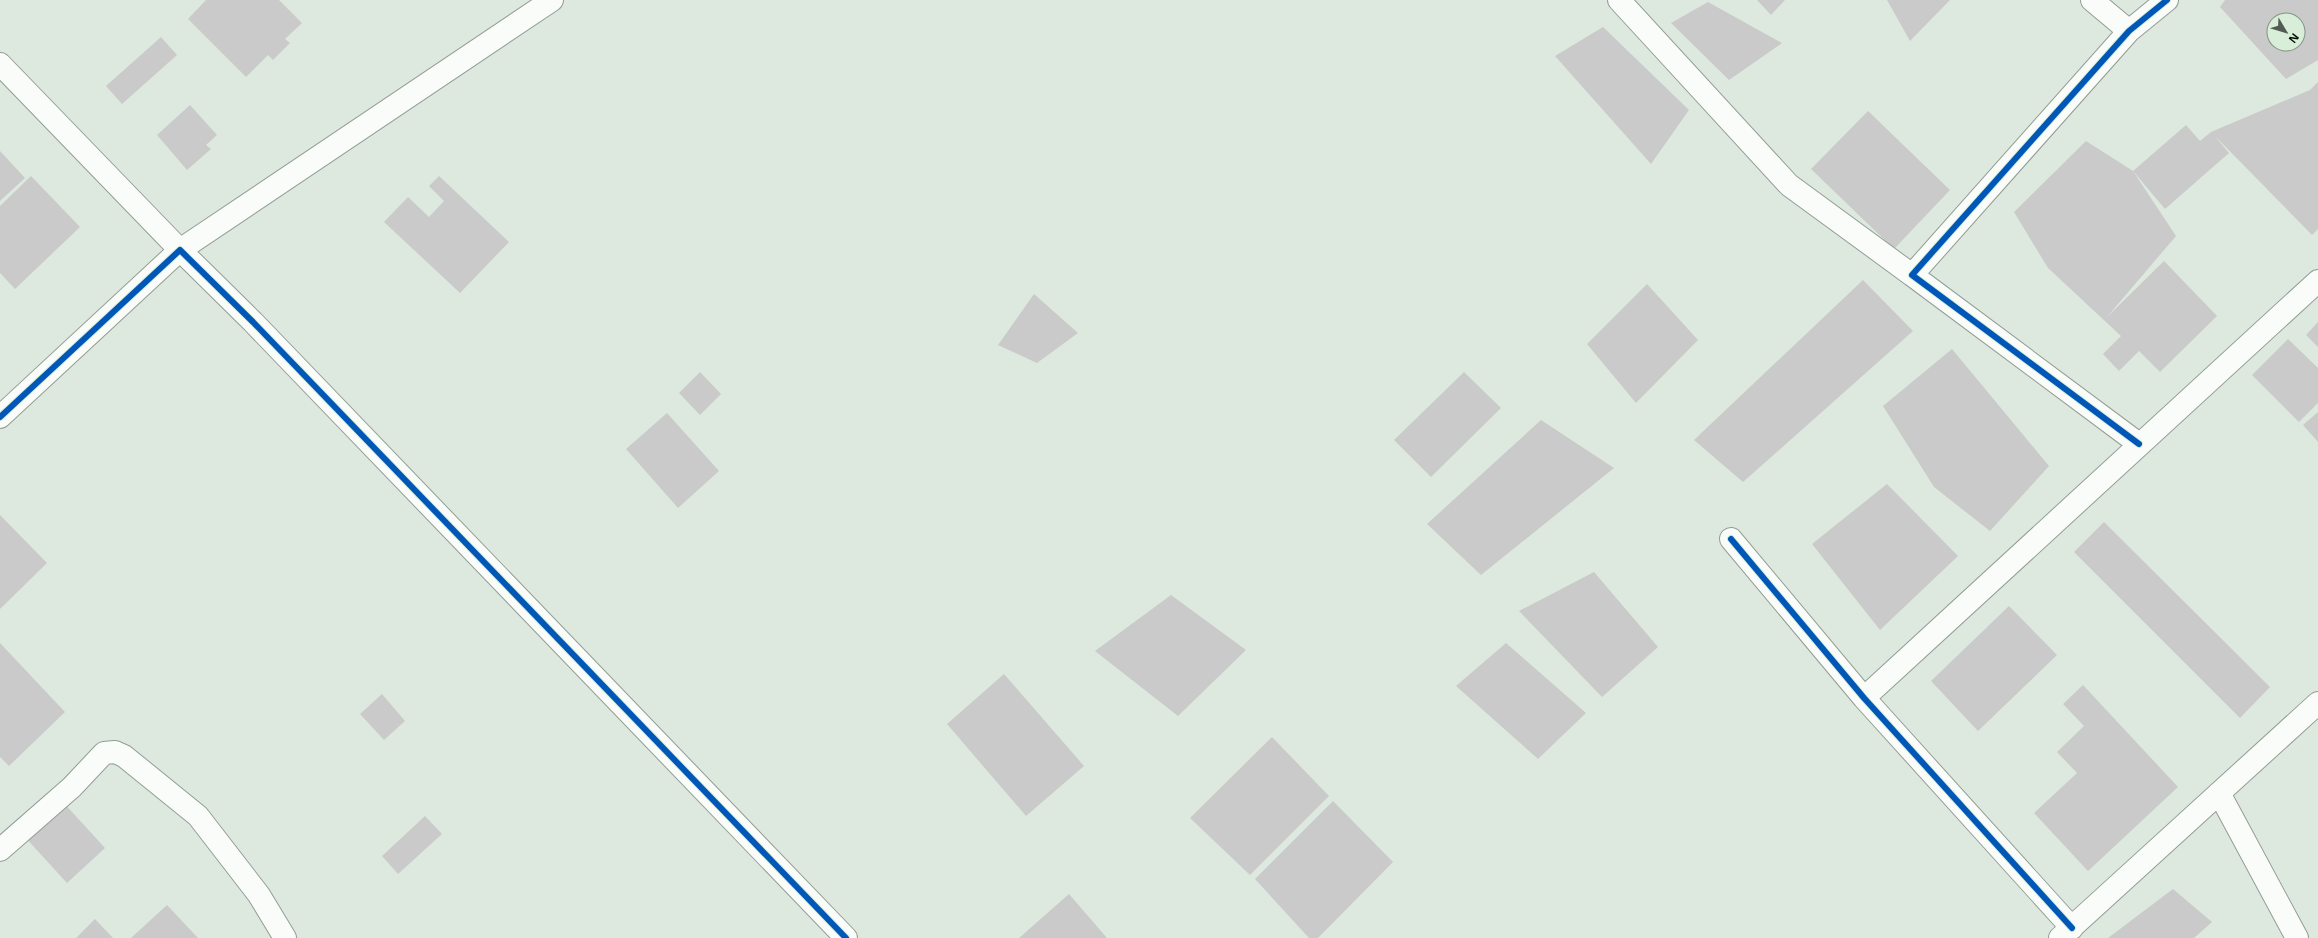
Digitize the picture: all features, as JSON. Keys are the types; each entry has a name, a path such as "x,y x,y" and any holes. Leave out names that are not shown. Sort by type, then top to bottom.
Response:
{"street":[{"path":"0,417 180,250 552,0"},
{"path":"1619,0 1789,185 2139,444"},
{"path":"2092,0 2129,31"},
{"path":"1912,275 2129,31 2167,0"},
{"path":"0,64 180,250 253,322 846,938"},
{"path":"1864,698 2318,281"},
{"path":"1731,538 1864,698 2066,933 2318,703"},
{"path":"0,850 72,787 104,753 115,752 124,756 198,816 259,895 285,938"},
{"path":"2219,793 2297,938"}],"building":[{"path":"206,0 279,0 302,23 285,39 290,43 273,60 268,55 246,77 188,19"},
{"path":"1757,0 1785,0 1771,15"},
{"path":"1887,0 1950,0 1910,41"},
{"path":"2225,0 2318,0 2318,60 2286,79 2220,7"},
{"path":"1708,2 1782,43 1729,80 1671,23"},
{"path":"1603,27 1689,110 1651,164 1555,56"},
{"path":"161,37 177,55 122,104 106,86"},
{"path":"2318,82 2318,229 2312,235 2214,135 2229,153 2165,209 2133,171 2186,125 2200,141 2211,132 2310,90"},
{"path":"190,105 217,135 206,145 211,149 187,170 157,135"},
{"path":"1868,111 1950,190 1894,249 1811,169"},
{"path":"2086,141 2133,171 2176,236 2107,317 2164,261 2217,316 2160,372 2139,351 2119,371 2103,354 2121,336 2048,268 2014,212"},
{"path":"0,151 25,178 0,201"},
{"path":"31,176 80,227 15,289 0,273 0,206"},
{"path":"439,176 509,242 460,293 384,222 408,197 429,217 444,201 429,186"},
{"path":"1863,280 1913,331 1743,482 1694,440"},
{"path":"1647,284 1698,340 1636,403 1587,344"},
{"path":"1034,294 1078,333 1037,363 998,345"},
{"path":"2318,322 2318,347 2306,335"},
{"path":"2288,339 2318,368 2318,403 2299,422 2252,375"},
{"path":"1952,349 2049,466 1990,531 1934,487 1883,406"},
{"path":"700,372 721,394 700,415 679,393"},
{"path":"1464,372 1501,408 1431,477 1394,440"},
{"path":"2318,412 2318,442 2303,425"},
{"path":"667,413 719,471 678,508 626,449"},
{"path":"1541,420 1614,468 1481,575 1427,524"},
{"path":"1887,484 1958,556 1880,630 1812,544"},
{"path":"0,515 47,563 0,609"},
{"path":"2104,522 2270,687 2240,718 2074,552"},
{"path":"1594,572 1658,647 1602,697 1519,611"},
{"path":"1171,595 1246,650 1178,716 1095,651"},
{"path":"2009,606 2057,655 1978,731 1931,681"},
{"path":"0,643 65,712 9,766 0,757"},
{"path":"1506,643 1586,713 1538,759 1456,686"},
{"path":"1004,674 1084,766 1026,816 947,724"},
{"path":"2083,685 2178,787 2088,871 2034,813 2077,773 2057,752 2084,726 2063,704"},
{"path":"382,694 405,721 384,740 360,714"},
{"path":"1272,737 1329,796 1250,875 1190,818"},
{"path":"62,801 105,848 67,883 24,836"},
{"path":"1333,801 1393,862 1318,938 1309,938 1255,879"},
{"path":"425,816 442,834 398,874 382,856"},
{"path":"2173,889 2212,922 2194,938 2108,938"},
{"path":"1069,894 1107,938 1019,938"},
{"path":"167,905 198,938 131,938"},
{"path":"95,919 113,938 76,938"}],"cycle path":[{"path":"2139,444 1912,275 2129,31 2167,0"},
{"path":"0,417 180,250 253,322 846,938"},
{"path":"1731,539 1864,698 2072,928"}]}
